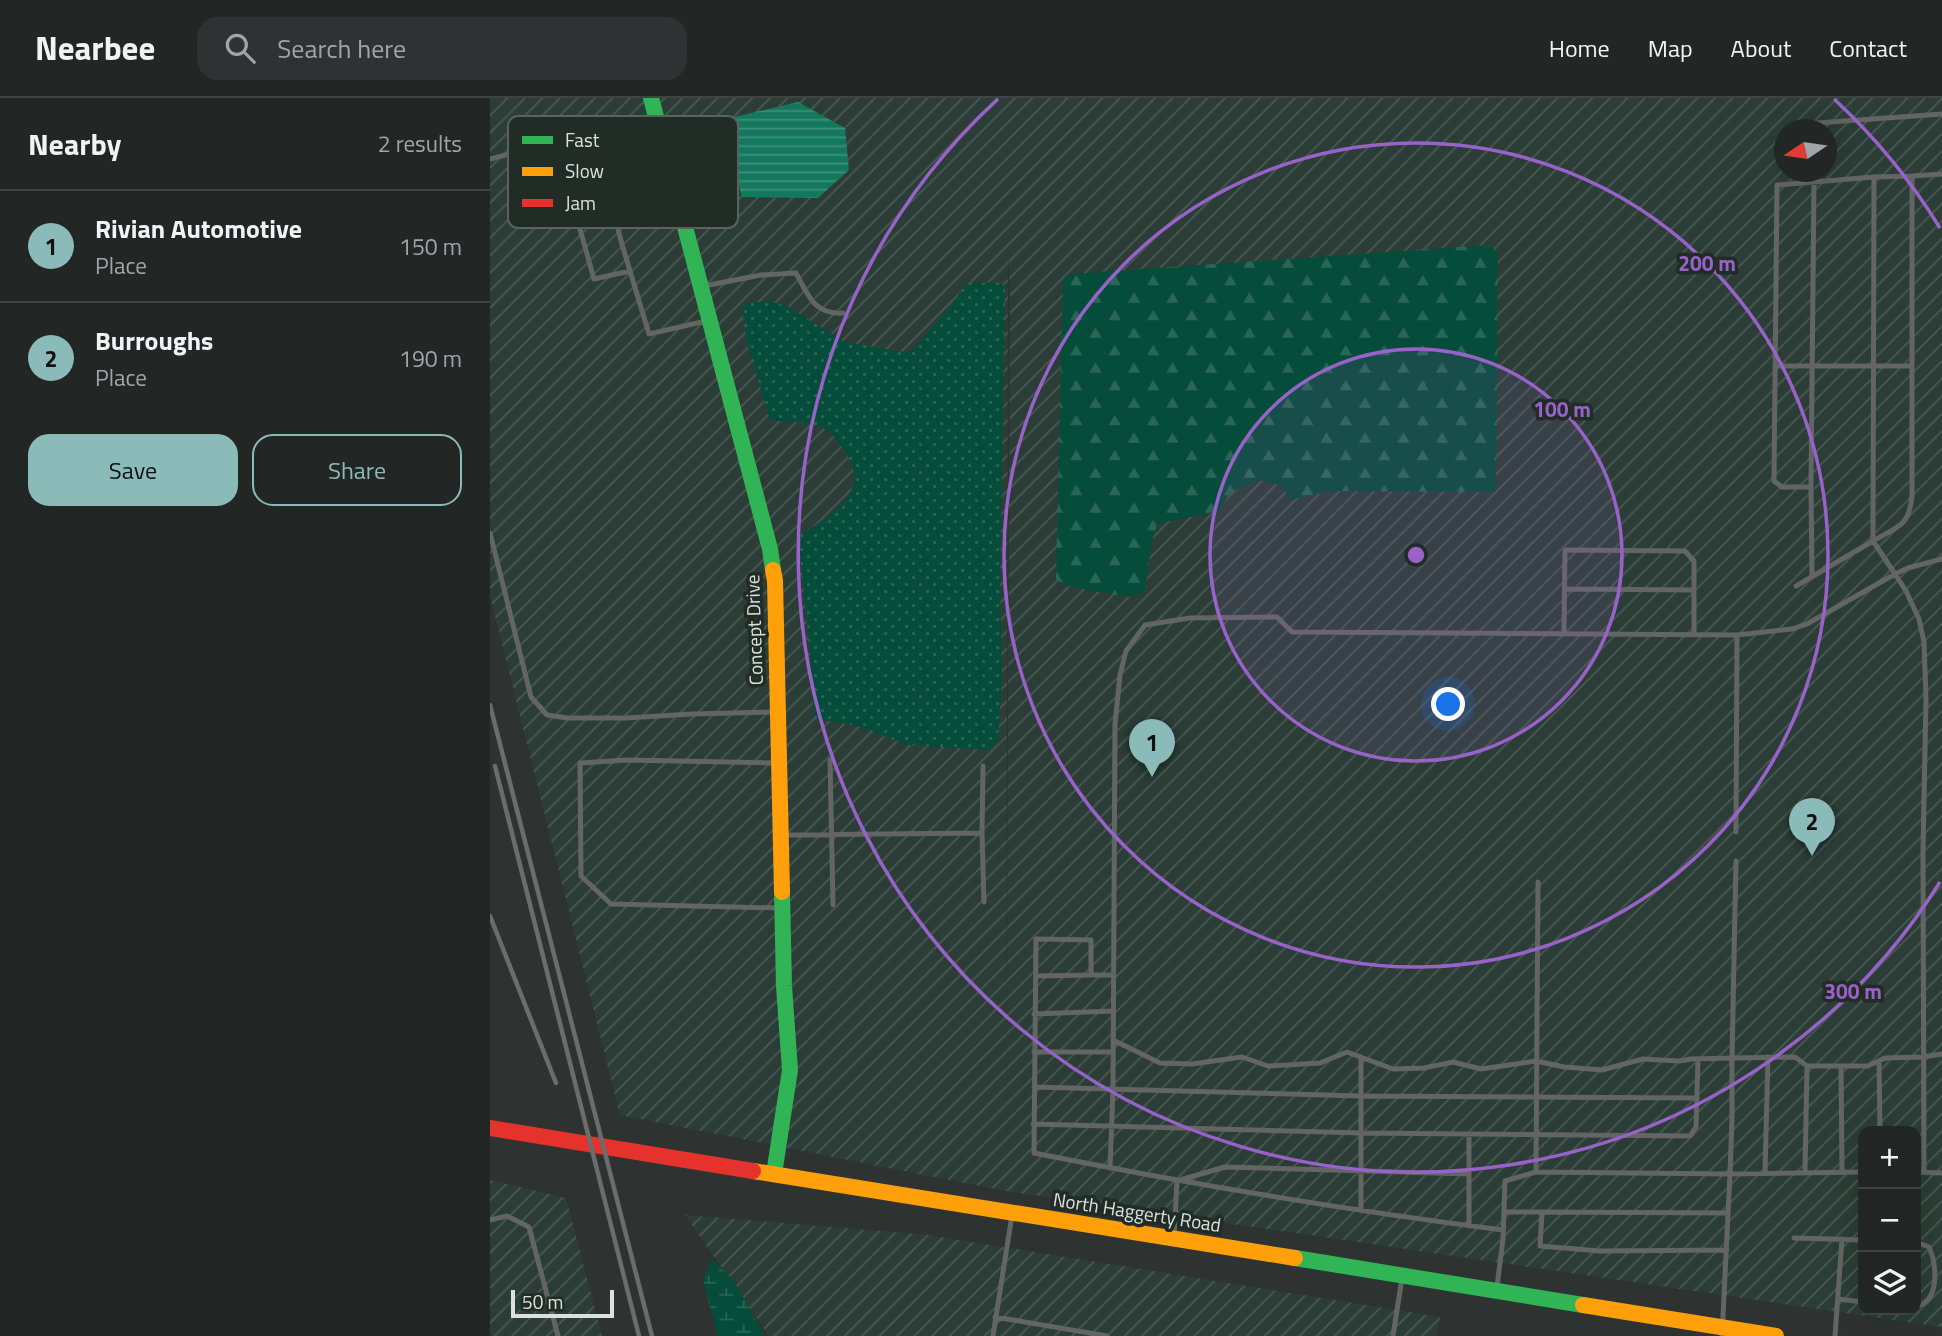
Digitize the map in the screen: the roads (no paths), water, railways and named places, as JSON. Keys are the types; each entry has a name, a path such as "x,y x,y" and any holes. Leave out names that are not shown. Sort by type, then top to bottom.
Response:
{"street":[{"name":"Concept Drive","path":"651,98 655,116"},
{"name":"Concept Drive","path":"685,228 772,559 775,581 784,986 790,1070 775,1174"},
{"name":"North Haggerty Road","path":"490,1128 1496,1290 1723,1332 1776,1336"}],"lane":[{"path":"1837,122 1942,114"},
{"path":"490,159 508,154"},
{"path":"1837,180 1942,174"},
{"path":"1796,586 1906,522 1911,510 1912,176"},
{"path":"1874,177 1873,541 1910,600 1919,619 1924,642 1924,1172 1942,1173"},
{"path":"1811,486 1782,487 1774,481 1777,185 1814,182 1812,576"},
{"path":"580,228 594,279 630,271"},
{"path":"619,228 649,334 709,320"},
{"path":"701,287 761,275 796,273 811,301 824,311 843,313"},
{"path":"1776,366 1912,366"},
{"path":"490,533 531,697 547,715 567,718 626,718 779,712"},
{"path":"1564,633 1565,550 1685,551 1694,561 1694,634"},
{"path":"1110,1168 1113,1090 1115,724 1120,675 1126,651 1145,625 1190,618 1277,617 1292,632 1737,635 1792,629 1807,624 1895,573 1942,559"},
{"path":"1565,589 1694,590"},
{"path":"1736,832 1737,635"},
{"path":"779,764 628,760 580,763 581,876 611,904 783,908"},
{"path":"830,760 833,905"},
{"path":"983,766 984,902"},
{"path":"782,835 982,832"},
{"path":"1723,1332 1732,1118 1736,861"},
{"path":"1536,1172 1538,882"},
{"path":"1091,975 1091,940 1036,939 1034,1153 1177,1181 1361,1211 1503,1230"},
{"path":"1036,976 1114,975"},
{"path":"1034,1014 1113,1011"},
{"path":"1112,1040 1160,1063 1192,1064 1242,1057 1268,1066 1320,1063 1347,1052 1393,1069 1424,1068 1453,1062 1481,1069 1536,1061 1564,1067 1602,1070 1643,1059 1679,1061 1795,1057 1807,1066 1868,1066 1885,1058 1942,1054"},
{"path":"1034,1052 1112,1052"},
{"path":"1361,1057 1361,1211"},
{"path":"1765,1172 1768,1058"},
{"path":"1033,1124 1469,1135 1690,1136 1696,1127 1698,1059"},
{"path":"1879,1061 1880,1126"},
{"path":"1805,1172 1807,1066"},
{"path":"1840,1066 1842,1172"},
{"path":"1034,1087 1361,1096 1697,1098"},
{"path":"1469,1135 1469,1226"},
{"path":"1177,1181 1225,1167 1469,1174"},
{"path":"1496,1290 1503,1230 1504,1181 1536,1172 1858,1172"},
{"path":"1174,1239 1177,1181"},
{"path":"1504,1212 1728,1213"},
{"path":"1542,1212 1540,1246 1600,1251 1727,1250"},
{"path":"992,1336 1012,1213"},
{"path":"490,1220 507,1216 529,1227 558,1336"},
{"path":"1794,1238 1858,1240"},
{"path":"1835,1336 1842,1239"},
{"path":"1921,1243 1929,1247 1934,1258 1933,1291 1925,1304 1921,1305"},
{"path":"1393,1336 1402,1275"},
{"path":"1838,1299 1858,1301"},
{"path":"995,1317 1072,1333 1107,1336"}],"railway":[{"path":"490,705 652,1336"},
{"path":"495,766 639,1336"},
{"path":"490,916 556,1083"}],"place":[{"name":"Rivian Automotive","path":"1152,777"},
{"name":"Burroughs","path":"1812,856"}]}
